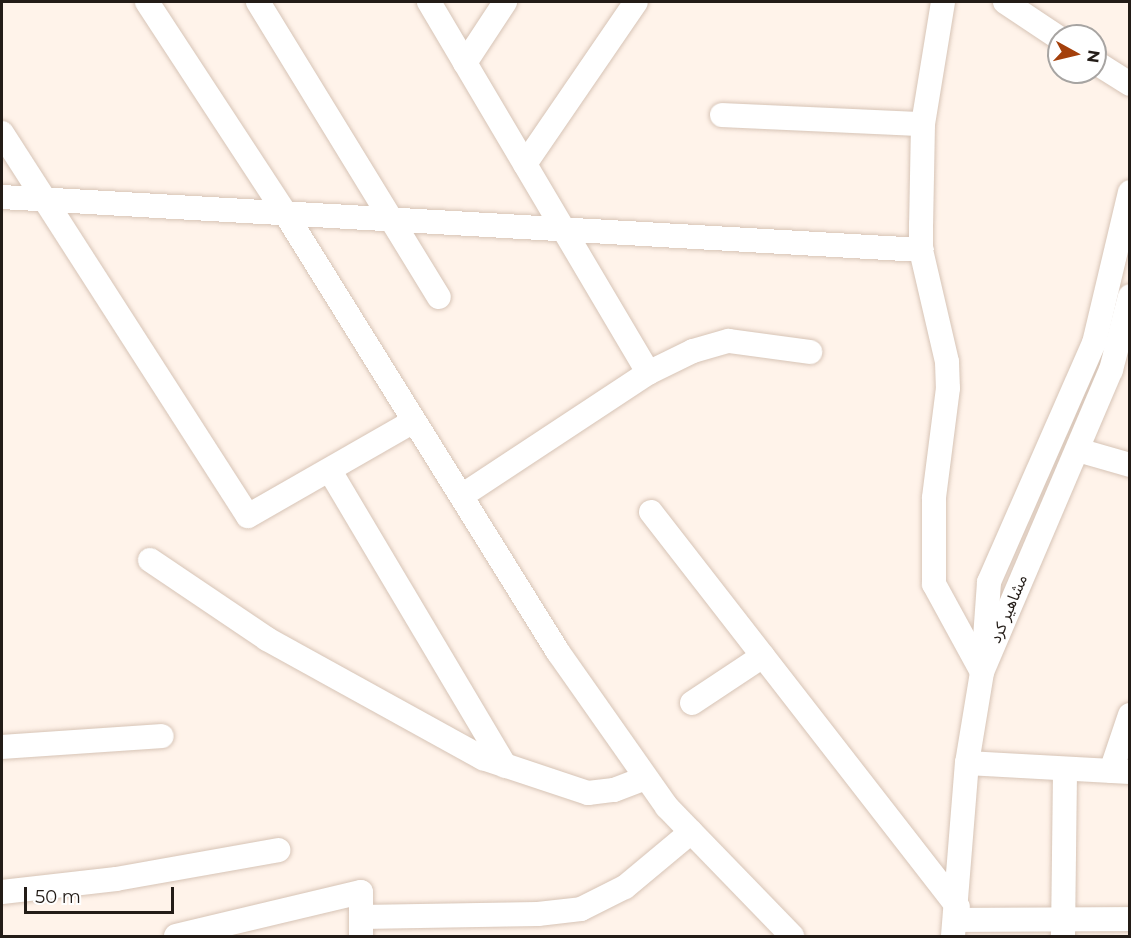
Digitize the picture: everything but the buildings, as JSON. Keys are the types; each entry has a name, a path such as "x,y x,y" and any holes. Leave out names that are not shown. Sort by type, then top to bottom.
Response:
{"street":[{"path":"147,2 285,213 414,421 463,495 558,652 645,778 691,832 792,936"},
{"path":"258,2 439,297"},
{"path":"429,2 648,373"},
{"path":"465,63 505,2"},
{"path":"525,164 636,2"},
{"path":"943,2 923,124 921,250 947,362 948,388 934,498 934,584 982,672"},
{"path":"1005,2 1033,9 1047,25"},
{"path":"1107,70 1130,84"},
{"path":"722,115 923,124"},
{"path":"2,133 42,199 248,516 414,421"},
{"path":"982,672 989,582 1094,343 1130,192"},
{"path":"2,197 921,250"},
{"name":"مشاهیر کرد","path":"956,921 967,763 982,672 1111,370 1130,296"},
{"path":"463,495 648,373 693,351 729,341 810,352"},
{"path":"1078,450 1130,465"},
{"path":"330,471 505,766"},
{"path":"651,512 763,656 956,921 1063,928 1130,919"},
{"path":"150,560 267,639 483,758 588,793 614,790 645,778"},
{"path":"692,703 763,656"},
{"path":"967,763 1120,772 1130,715"},
{"path":"2,747 162,736"},
{"path":"1063,928 1065,769"},
{"path":"176,936 361,892 361,927 580,909 625,887 691,832"},
{"path":"2,892 116,879 278,850"}]}
